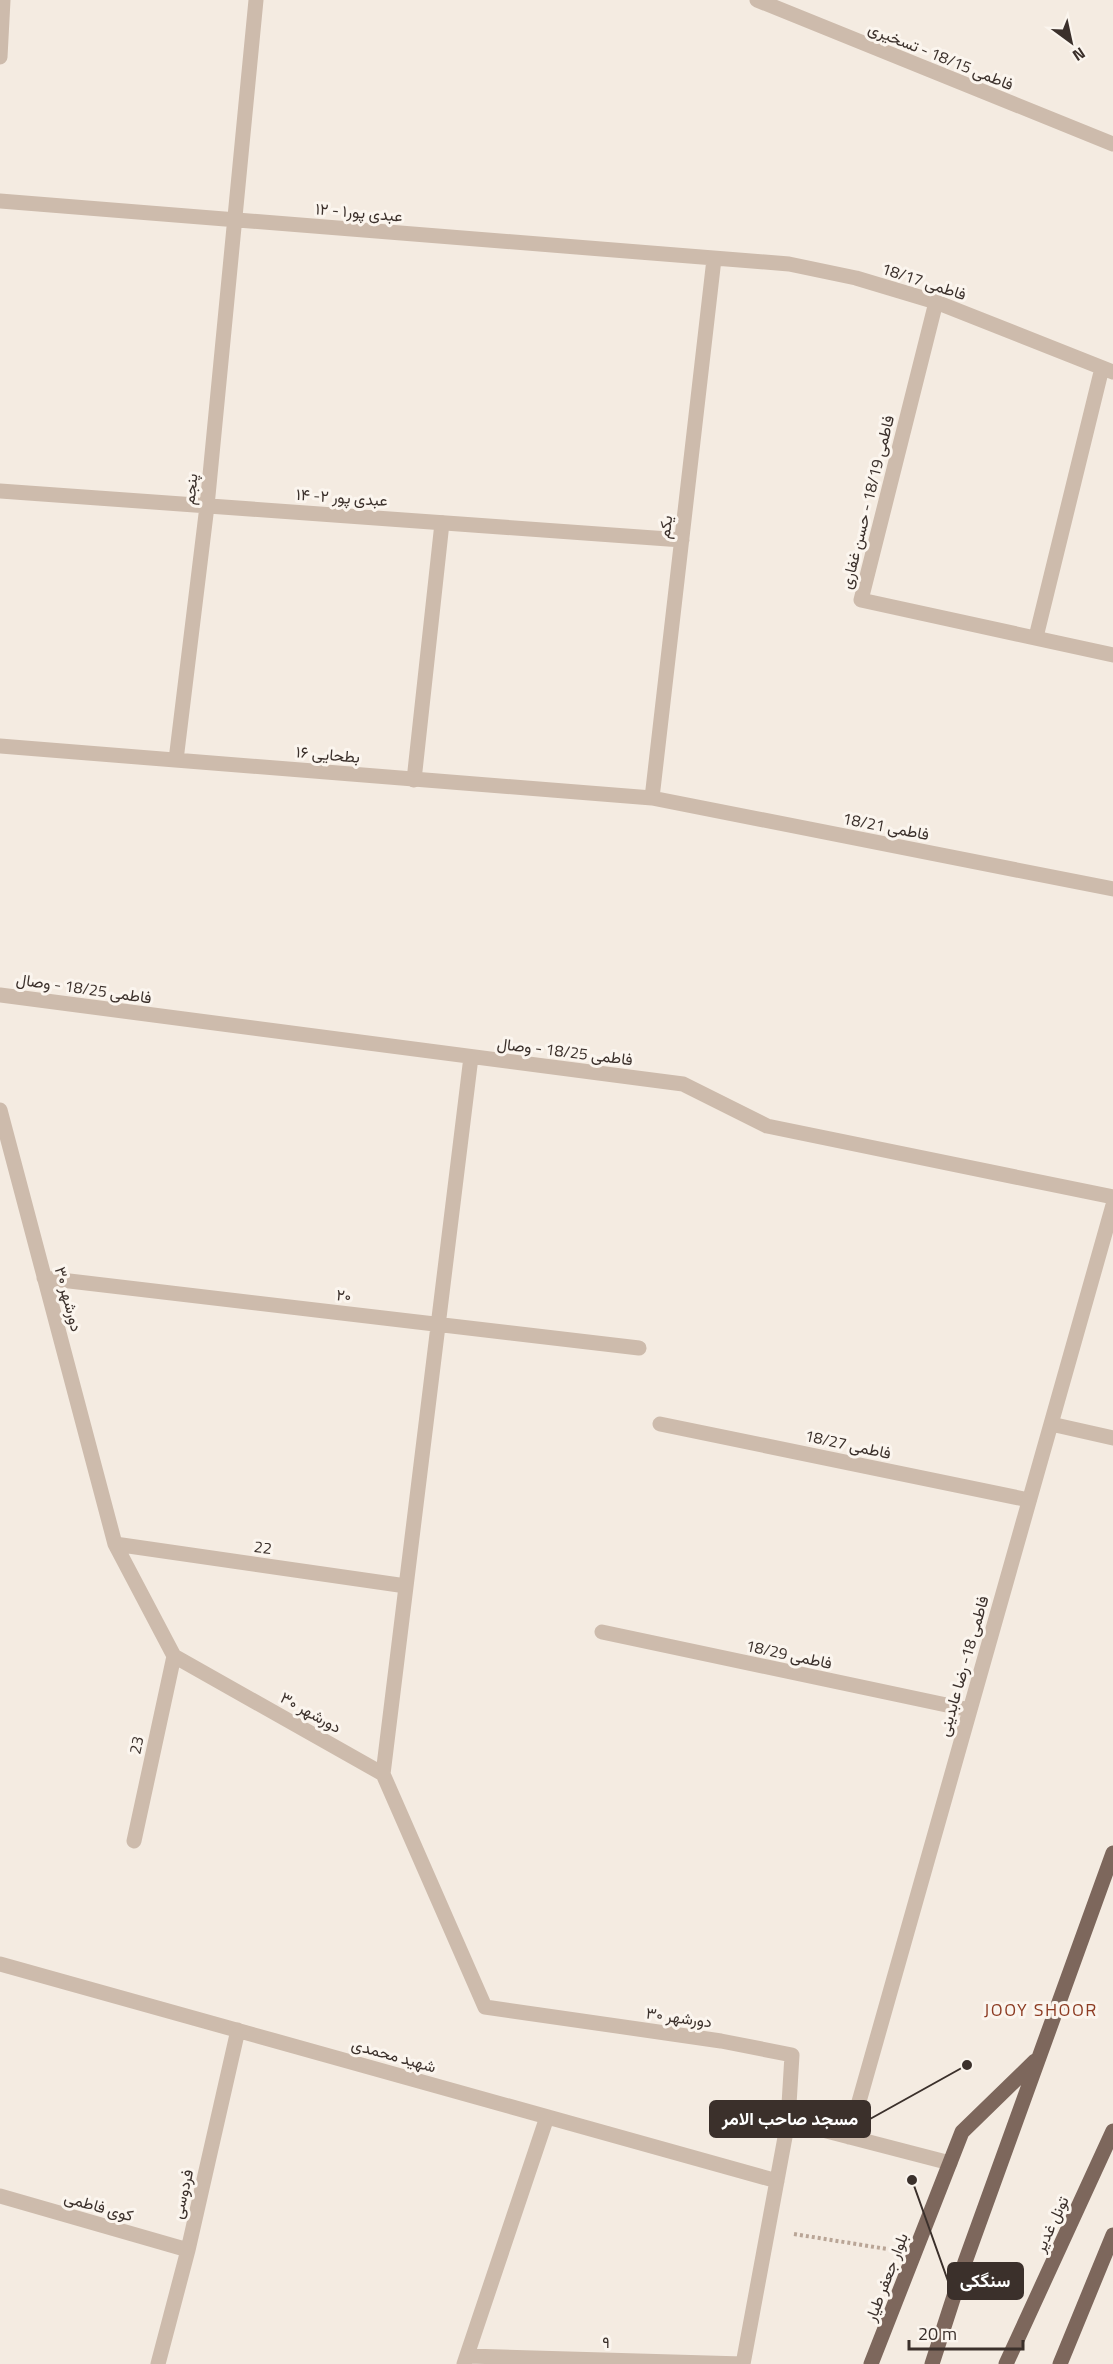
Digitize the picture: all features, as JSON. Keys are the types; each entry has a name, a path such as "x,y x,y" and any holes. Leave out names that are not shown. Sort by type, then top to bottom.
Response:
{"main road":[{"name":"بلوار جعفر طیار","path":"932,2364 965,2262 1113,1853"},
{"name":"بلوار جعفر طیار","path":"871,2364 962,2132 1037,2059"},
{"name":"تونل غدیر","path":"1006,2364 1113,2131"},
{"path":"1060,2364 1113,2235"}],"street":[{"path":"0,57 3,0"},
{"name":"پنجم","path":"176,760 207,506 256,0"},
{"name":"فاطمی 18/15 - تسخیری","path":"757,0 1113,144"},
{"name":"عبدی پور۱ - ۱۲","path":"0,201 714,259"},
{"name":"فاطمی 18/17","path":"714,259 789,264 856,278 936,302 1108,370"},
{"name":"یکم","path":"652,798 714,259"},
{"name":"فاطمی 18/19 - حسن غفاری","path":"936,302 861,600 1113,655"},
{"path":"1036,637 1108,370"},
{"name":"عبدی پور ۲- ۱۴","path":"0,491 682,540"},
{"path":"414,780 442,523"},
{"name":"بطحایی ۱۶","path":"0,746 652,798"},
{"name":"فاطمی 18/21","path":"652,798 1113,889"},
{"name":"فاطمی 18/25 - وصال","path":"0,995 683,1084 767,1126 1113,1197"},
{"path":"383,1774 471,1057"},
{"name":"دورشهر ۳۰","path":"0,1110 115,1544 174,1656 383,1774 485,2007 721,2041 792,2055 788,2121"},
{"name":"فاطمی 18- رضا عابدینی","path":"849,2137 1113,1205"},
{"name":"۲۰","path":"44,1278 639,1348"},
{"name":"فاطمی 18/27","path":"660,1424 1029,1500"},
{"path":"1051,1424 1113,1438"},
{"name":"22","path":"115,1544 406,1586"},
{"name":"فاطمی 18/29","path":"602,1632 970,1710"},
{"name":"23","path":"134,1841 174,1656"},
{"name":"شهید محمدی","path":"0,1964 777,2181"},
{"name":"فردوسی","path":"158,2364 188,2250 238,2030"},
{"path":"466,2360 547,2117"},
{"path":"743,2364 788,2121 950,2163"},
{"name":"کوی فاطمی","path":"0,2196 188,2250"},
{"name":"۹","path":"466,2360 743,2364"}],"path":[{"path":"769,2230 915,2253"}],"place":[{"name":"مسجد صاحب الامر","path":"967,2065"},
{"name":"سنگکی","path":"912,2180"}],"district":[{"name":"JOOY SHOOR","path":"1041,2009"}]}
